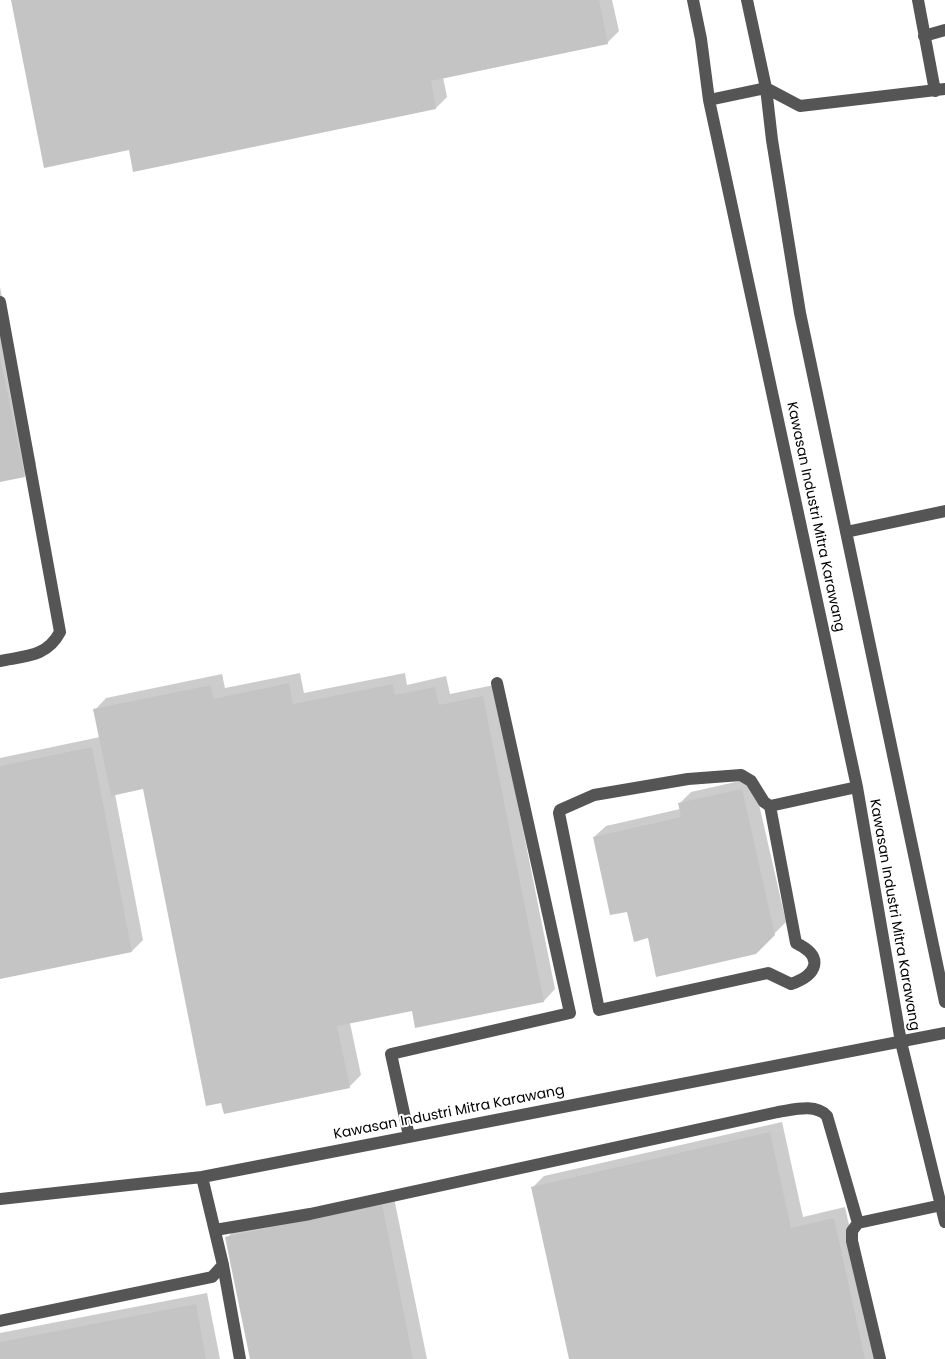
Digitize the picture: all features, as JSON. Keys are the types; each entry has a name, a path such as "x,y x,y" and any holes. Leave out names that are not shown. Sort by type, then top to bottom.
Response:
{"street":[{"name":"Kawasan Industri Mitra Karawang","path":"693,0 701,39 709,100 857,787 901,1042 945,1222"},
{"name":"Kawasan Industri Mitra Karawang","path":"748,0 766,88 772,140 800,313 945,1002"},
{"path":"709,100 766,88 800,106 940,90 924,36 918,0"},
{"path":"924,36 945,30"},
{"path":"0,302 60,632 54,644 44,651 0,661"},
{"path":"846,532 945,511"},
{"path":"409,1136 391,1054 570,1013 497,683"},
{"path":"770,806 796,942 812,954 815,964 812,973 806,979 791,984 768,973 599,1010 561,823 560,810 594,795 688,779 741,775 751,781 764,802 770,806 857,787"},
{"path":"901,1042 945,1033"},
{"name":"Kawasan Industri Mitra Karawang","path":"0,1199 202,1177 901,1042"},
{"path":"215,1230 310,1214 778,1112 815,1109 822,1110 827,1116 858,1224"},
{"path":"202,1177 223,1265 240,1359"},
{"path":"880,1359 852,1241 852,1231 858,1224 942,1205"},
{"path":"0,1320 212,1277 223,1265"}],"building":[{"path":"11,0 599,0 608,44 431,81 436,109 133,172 129,150 44,168"},
{"path":"0,357 25,477 0,482"},
{"path":"289,683 293,704 393,684 395,695 435,687 439,705 483,696 544,1002 415,1028 412,1011 337,1026 350,1088 224,1114 221,1103 206,1106 143,789 111,796 93,709 211,685 213,699"},
{"path":"92,747 132,952 0,979 0,766"},
{"path":"742,789 775,935 756,954 656,977 648,938 634,942 627,912 610,915 593,837 681,817 678,803"},
{"path":"770,1132 791,1228 834,1218 865,1359 569,1359 531,1187"},
{"path":"382,1204 413,1359 250,1359 225,1237"},
{"path":"196,1304 206,1359 0,1359 0,1342"}]}
